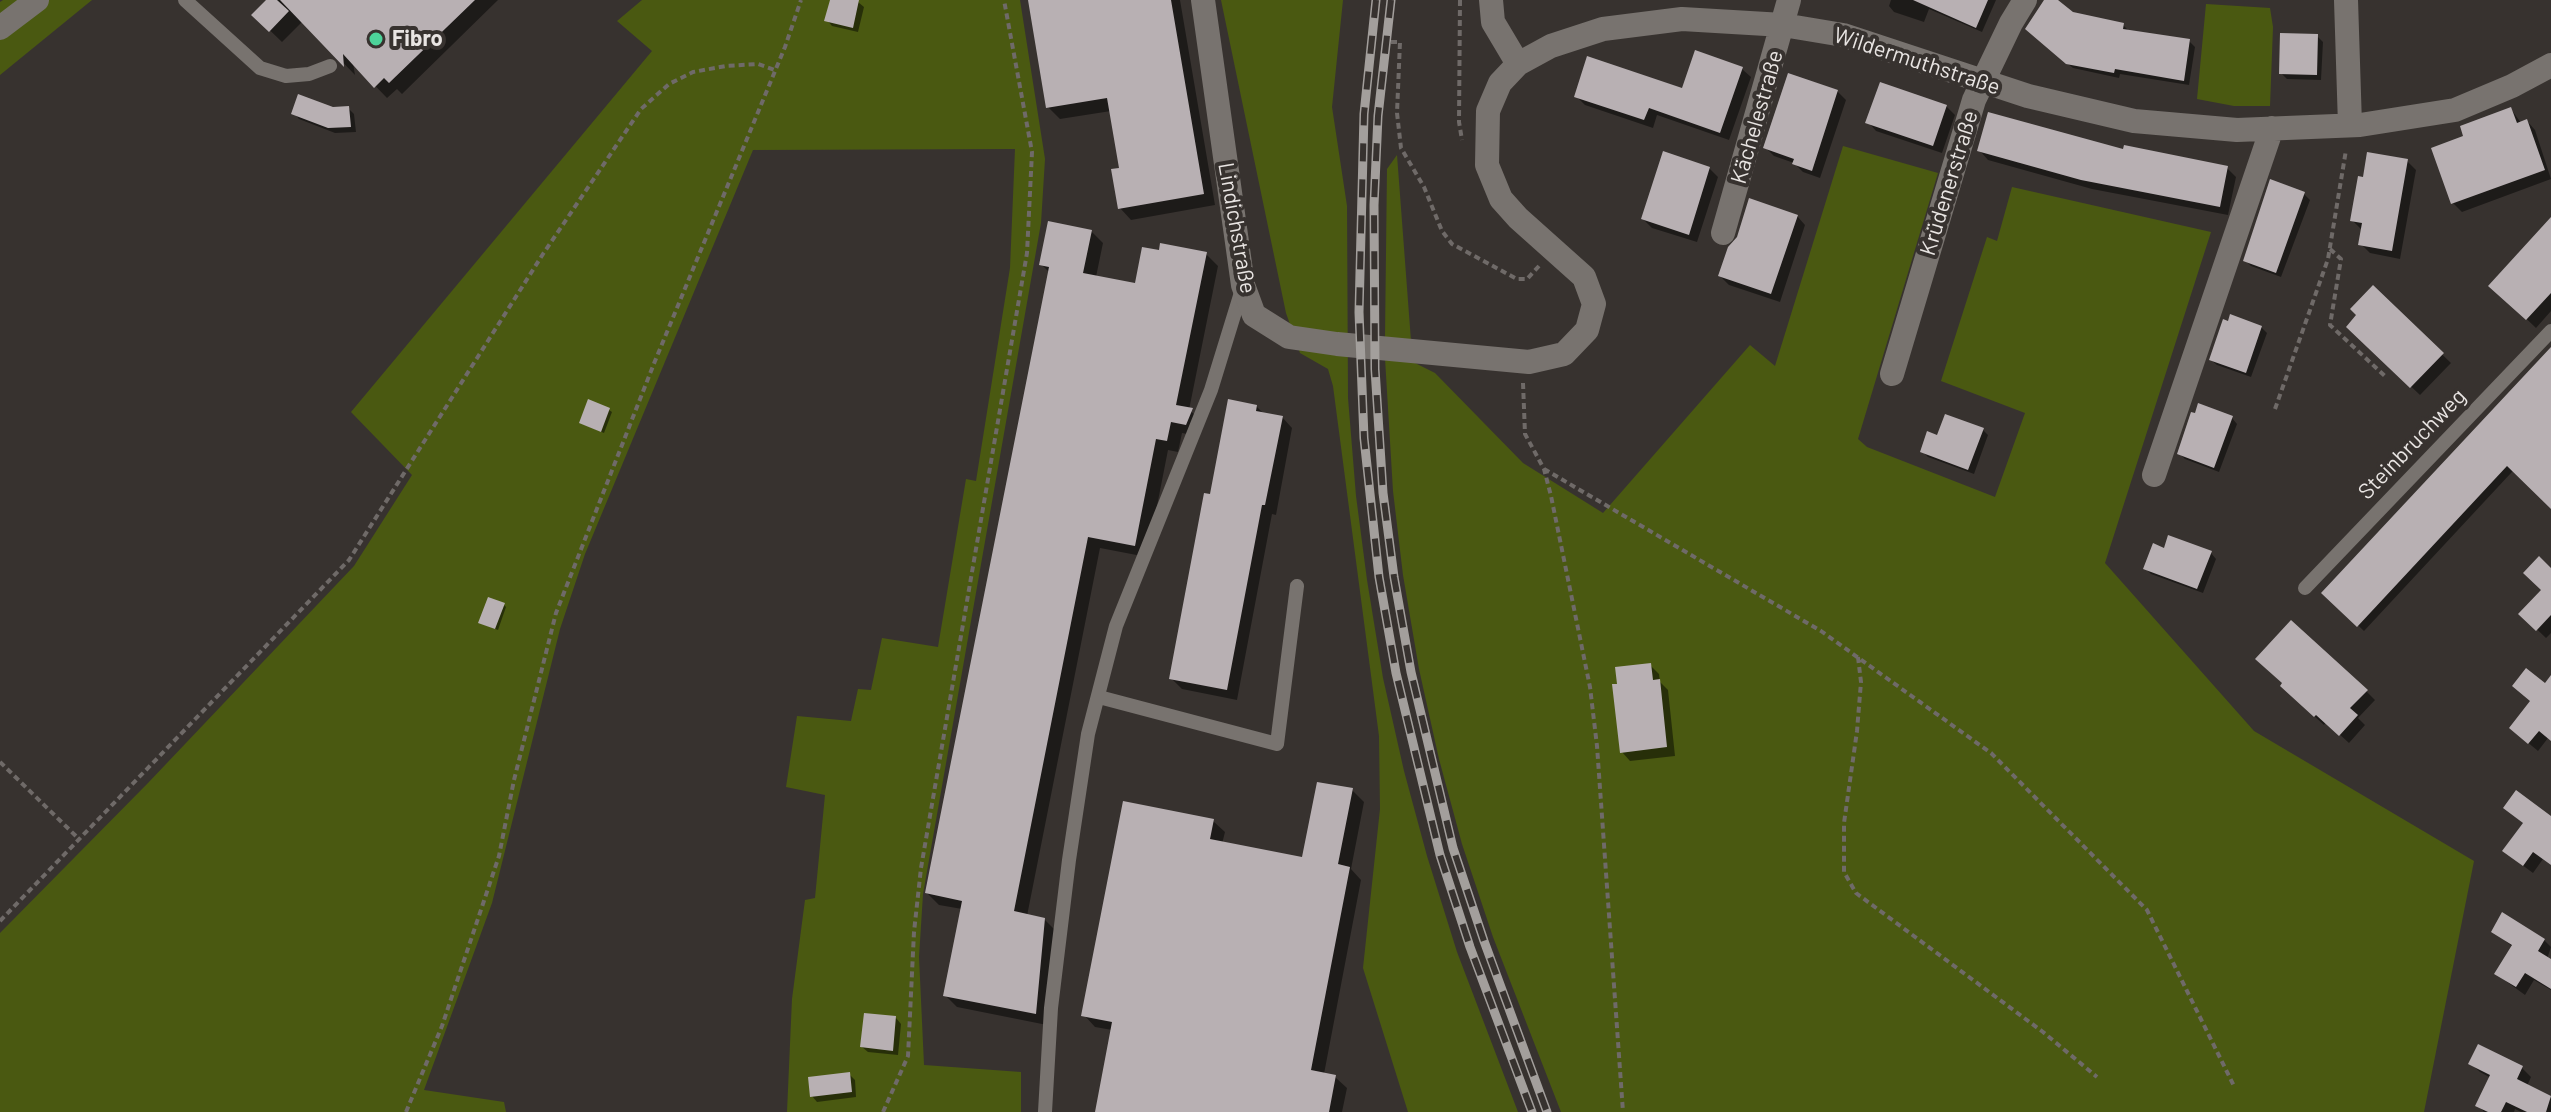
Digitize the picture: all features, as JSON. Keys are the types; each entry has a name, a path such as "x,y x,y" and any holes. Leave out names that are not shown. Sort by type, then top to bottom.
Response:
{"street":[{"path":"0,28 37,0"},
{"name":"Lindichstraße","path":"1203,0 1243,285 1254,315 1289,337 1389,347"},
{"path":"1491,0 1493,22 1518,64"},
{"name":"Kächelestraße","path":"1723,233 1789,0"},
{"name":"Krüdenerstraße","path":"1892,374 1974,100 2025,0"},
{"path":"2346,0 2350,125"},
{"name":"Wildermuthstraße","path":"1389,347 1522,361 1564,354 1587,330 1594,304 1584,277 1501,199 1487,165 1488,111 1500,83 1518,64 1551,46 1603,29 1682,19 1783,25 1843,35 2028,96 2134,121 2237,130 2350,125 2455,110 2512,86 2551,65"},
{"path":"2154,475 2272,128"}],"lane":[{"path":"185,0 260,68 286,76 309,74 330,66"},
{"path":"1045,1112 1051,1008 1088,734 1116,626 1211,390 1243,285"},
{"name":"Steinbruchweg","path":"2305,588 2551,331"},
{"path":"1099,697 1277,744 1297,586"}],"path":[{"path":"406,1112 442,1026 499,856 514,780 556,613 801,0"},
{"path":"883,1112 908,1056 914,932 921,868 1027,253 1032,152 1004,0"},
{"path":"1391,42 1400,42 1397,113 1401,148 1424,187 1442,231 1452,244 1484,259 1504,274 1527,279 1535,271"},
{"path":"0,921 349,560 543,254 641,109 669,84 693,72 758,64 775,70"},
{"path":"2275,409 2330,249 2350,125"},
{"path":"2330,249 2341,259 2330,325 2387,378"},
{"path":"1522,361 1525,434 1544,469 1592,702 1623,1112"},
{"path":"1544,469 1821,631 1991,753 2147,910 2234,1086"},
{"path":"1858,657 1861,682 1844,823 1844,872 1856,893 2043,1032 2097,1077"},
{"path":"0,762 80,840"}],"green space":[{"path":"92,0 0,75 0,2"},
{"path":"642,0 1020,0 1045,159 1041,223 923,894 919,957 924,1065 1021,1072 1021,1112 787,1112 792,999 805,900 815,898 825,795 786,787 797,716 851,721 858,689 871,690 882,638 938,647 966,479 976,481 1010,268 1015,149 753,150 585,554 560,629 492,903 424,1090 504,1102 506,1112 0,1112 0,933 354,566 412,475 351,412 652,51 617,21"},
{"path":"1221,0 1343,0 1332,107 1347,206 1348,398 1367,580 1383,678 1427,856 1457,952 1518,1112 1408,1112 1363,968 1380,809 1379,736 1333,386 1328,369 1300,353 1286,313"},
{"path":"2206,4 2270,8 2273,27 2270,106 2234,106 2197,99"},
{"path":"1843,146 1938,173 1858,439 1867,447 1995,497 2025,413 1941,381 1987,237 1997,241 2012,187 2211,232 2105,563 2254,731 2474,861 2424,1112 1561,1112 1493,937 1462,844 1439,759 1403,575 1393,491 1385,358 1409,360 1435,373 1523,463 1603,513 1750,345 1775,366"},
{"path":"1397,155 1411,341 1385,337 1387,169"}],"building":[{"path":"266,0 277,0 289,11 269,32 251,15"},
{"name":"Fibro","path":"280,0 475,0 389,83 384,78 374,88 343,54 344,67"},
{"path":"830,0 859,0 853,28 824,21"},
{"path":"1028,0 1171,0 1204,194 1118,209 1111,169 1119,168 1107,98 1046,108"},
{"path":"1913,0 1988,0 1976,28"},
{"path":"2044,0 2058,0 2073,12 2124,23 2123,29 2190,39 2184,81 2066,64 2025,29"},
{"path":"2280,33 2318,34 2317,75 2279,74"},
{"path":"1695,50 1743,67 1720,133 1649,108 1644,120 1574,97 1587,56 1682,88"},
{"path":"1788,73 1838,90 1812,171 1792,164 1794,159 1763,148"},
{"path":"1880,82 1947,105 1933,146 1865,123"},
{"path":"298,94 333,107 349,106 351,127 328,128 291,114"},
{"path":"2511,107 2517,123 2527,119 2545,170 2451,204 2431,148 2463,136 2460,126"},
{"path":"1988,112 2123,149 2124,145 2228,166 2220,207 2081,180 1977,151"},
{"path":"1663,151 1710,167 1689,235 1641,219"},
{"path":"2367,152 2408,159 2392,251 2358,245 2362,223 2350,221 2358,176 2363,177"},
{"path":"2270,179 2305,192 2276,273 2243,261"},
{"path":"1749,198 1798,215 1771,294 1718,276 1728,247 1737,237"},
{"path":"2551,217 2551,293 2526,320 2488,286"},
{"path":"1048,221 1092,230 1083,273 1135,283 1142,247 1159,250 1160,243 1207,252 1176,405 1193,408 1186,425 1171,422 1167,441 1156,439 1135,546 1088,537 1014,911 1045,918 1036,1014 943,996 962,901 925,893 1049,267 1039,265"},
{"path":"2373,285 2444,353 2410,388 2346,327 2356,315 2350,309"},
{"path":"2230,314 2262,326 2246,373 2209,360 2223,319 2228,321"},
{"path":"2551,347 2551,509 2507,466 2357,627 2321,593"},
{"path":"588,399 610,408 601,432 579,423"},
{"path":"1228,399 1257,405 1256,411 1283,416 1265,505 1262,505 1227,690 1169,679 1204,493 1210,494"},
{"path":"2198,403 2233,416 2214,468 2177,454 2191,412 2195,413"},
{"path":"1945,414 1984,428 1968,470 1920,452 1927,431 1937,435"},
{"path":"2168,535 2212,551 2197,589 2143,569 2153,543 2164,548"},
{"path":"2539,556 2551,568 2551,615 2536,631 2518,614 2541,590 2523,573"},
{"path":"488,597 505,603 495,629 478,623"},
{"path":"2291,620 2368,690 2350,708 2358,715 2339,736 2280,686 2282,683 2255,659"},
{"path":"1651,663 1653,680 1660,679 1667,747 1620,753 1612,684 1617,684 1615,667"},
{"path":"2526,668 2545,683 2551,675 2551,741 2539,731 2528,744 2509,728 2530,701 2512,686"},
{"path":"1317,782 1353,788 1338,864 1350,867 1311,1070 1336,1075 1329,1112 1095,1112 1112,1022 1081,1016 1123,801 1214,819 1210,839 1302,857"},
{"path":"2516,790 2551,816 2551,865 2533,852 2523,866 2502,851 2523,823 2503,808"},
{"path":"2502,912 2545,939 2538,951 2551,959 2551,989 2525,973 2516,987 2494,974 2512,945 2491,932"},
{"path":"864,1013 896,1016 893,1051 860,1047"},
{"path":"2478,1044 2523,1066 2517,1079 2551,1096 2546,1112 2527,1112 2506,1102 2501,1112 2488,1112 2475,1106 2490,1075 2468,1064"},
{"path":"850,1072 852,1092 810,1097 808,1077"}],"railway":[{"path":"1376,0 1364,114 1359,312 1364,438 1379,577 1396,673 1440,855 1470,947 1532,1112"},
{"path":"1391,0 1378,116 1374,205 1375,369 1383,493 1394,577 1411,672 1453,848 1547,1112"}],"place":[{"name":"Fibro","path":"376,39"}]}
